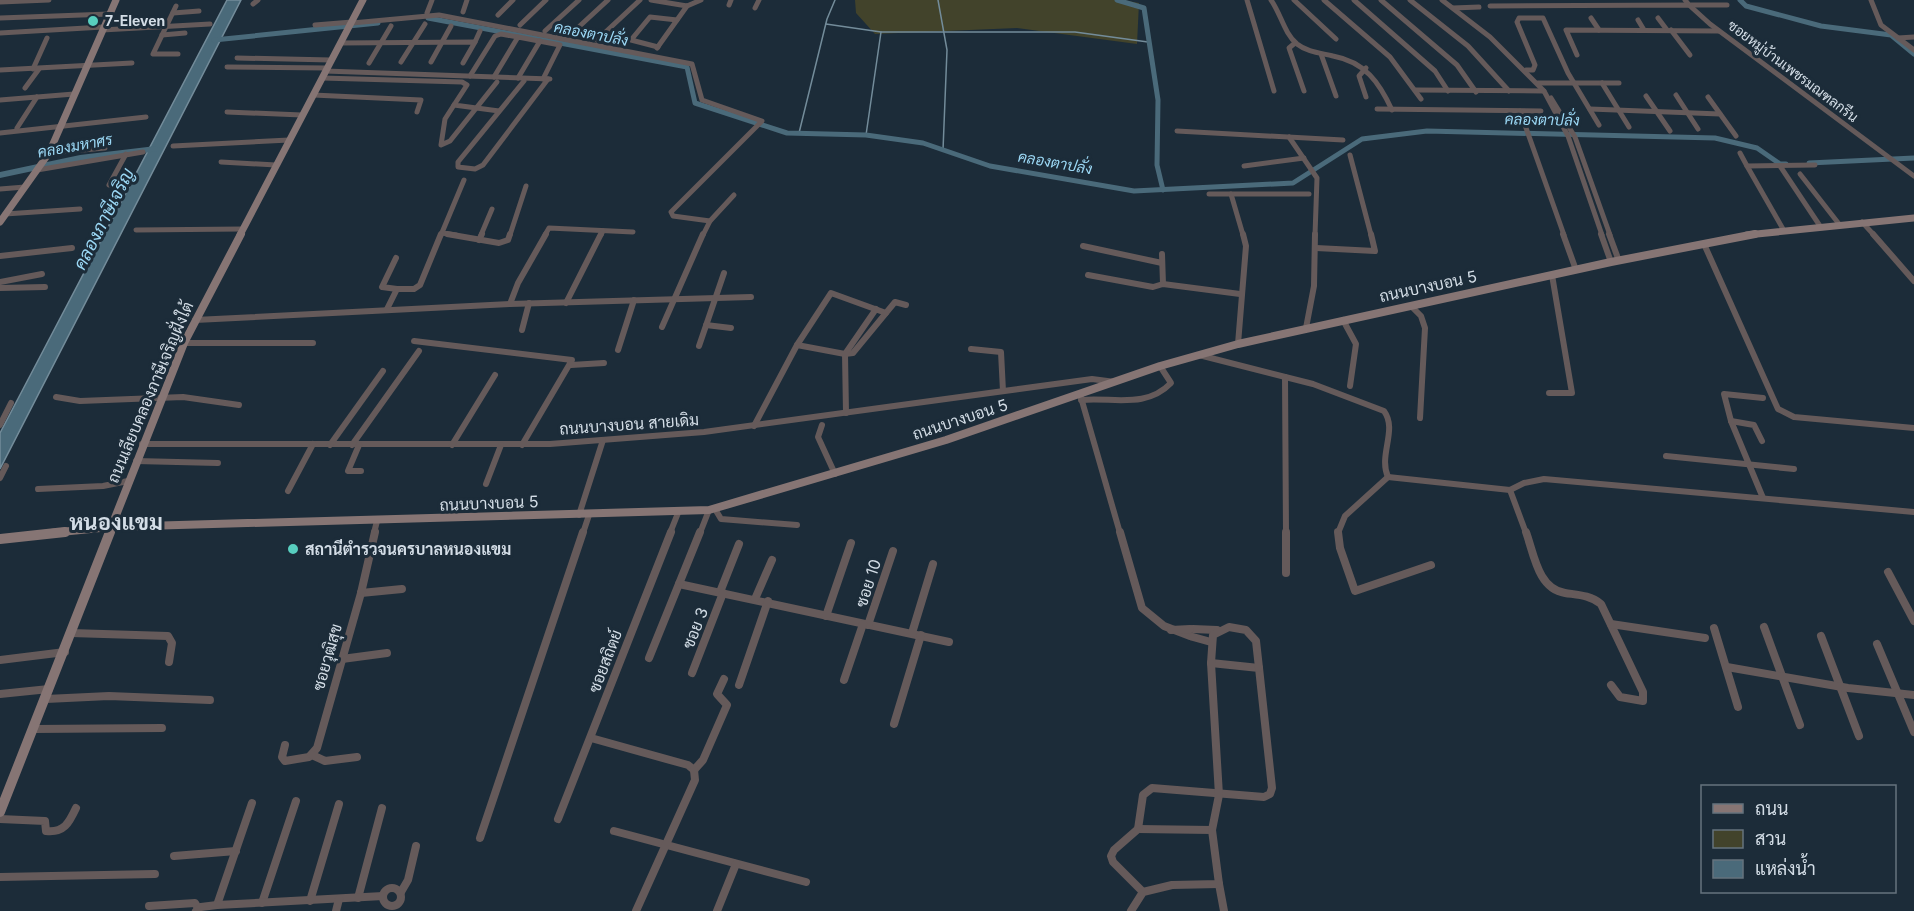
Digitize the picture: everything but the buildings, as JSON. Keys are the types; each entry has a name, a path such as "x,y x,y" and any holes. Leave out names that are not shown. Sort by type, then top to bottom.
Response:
{"main road":[{"path":"0,222 47,156 116,0"},
{"name":"ถนนเลียบคลองภาษีเจริญฝั่งใต้","path":"0,812 65,652 142,444 184,343 363,0"},
{"name":"ถนนบางบอน 5","path":"5,539 111,527 678,513 712,510 946,441 1080,397 1160,366 1213,350 1615,261 1704,244 1784,229 1914,218"}],"street":[{"path":"0,2 49,0"},
{"path":"253,4 258,0"},
{"path":"427,13 432,0"},
{"path":"463,12 467,0"},
{"path":"498,15 513,0"},
{"path":"520,25 546,0"},
{"path":"545,31 579,0"},
{"path":"570,35 608,0"},
{"path":"597,40 640,0"},
{"path":"651,0 687,6"},
{"path":"653,53 687,6 701,0"},
{"path":"755,8 759,0"},
{"path":"1247,0 1274,92"},
{"path":"1271,0 1295,43 1321,54 1344,58 1366,68 1380,83 1392,110"},
{"path":"1294,0 1336,39"},
{"path":"1324,0 1395,62 1421,99"},
{"path":"1354,0 1435,71 1448,91"},
{"path":"1381,0 1443,51 1469,79 1476,92"},
{"path":"1410,0 1468,46 1509,91"},
{"path":"1442,0 1526,70 1546,93 1566,128 1597,219 1615,261"},
{"path":"1500,0 1505,6"},
{"path":"1533,0 1538,6"},
{"path":"1566,0 1570,5"},
{"path":"1596,0 1600,5"},
{"path":"1871,0 1881,25 1914,50"},
{"path":"1490,6 1687,2 1727,5"},
{"name":"ซอยหมู่บ้านเพชรมณฑลกรีน","path":"1687,2 1720,31 1914,176"},
{"path":"176,6 153,55 178,54"},
{"path":"1453,8 1479,7"},
{"path":"173,13 199,11"},
{"path":"0,18 109,14"},
{"path":"315,25 352,24 439,15 690,64 703,101 760,123 670,214 710,221"},
{"path":"658,47 631,40 650,17 677,20"},
{"path":"1526,70 1533,70 1535,65 1517,22 1518,18 1542,18 1574,83 1599,126"},
{"path":"1591,18 1599,30"},
{"path":"1658,18 1690,55"},
{"path":"1638,20 1644,30"},
{"path":"0,33 210,24"},
{"path":"401,62 425,24"},
{"path":"369,63 392,26"},
{"path":"431,62 452,26"},
{"path":"1577,55 1566,30 1720,31"},
{"path":"463,63 480,31"},
{"path":"162,35 185,33"},
{"path":"470,76 495,36 501,34 540,41 560,46 547,79 481,167 458,167 458,162 499,111 521,79 540,41"},
{"path":"237,58 466,83 445,119 441,145 450,141 496,80 518,37"},
{"path":"1898,38 1914,37"},
{"path":"25,88 36,69 47,38"},
{"path":"340,43 475,42"},
{"path":"1295,43 1289,48 1304,91"},
{"path":"1321,54 1336,96"},
{"path":"0,77 2,70 132,63"},
{"path":"227,68 326,69 470,76 496,80 547,79"},
{"path":"1366,68 1359,76 1366,97"},
{"path":"1538,83 1619,83"},
{"path":"1602,83 1629,127"},
{"path":"1416,90 1546,93"},
{"path":"0,100 74,94"},
{"path":"313,95 421,100 417,112"},
{"path":"1676,95 1698,129"},
{"path":"1646,96 1670,131"},
{"path":"17,128 37,97"},
{"path":"1708,97 1736,136"},
{"path":"0,109 7,100"},
{"path":"454,105 499,111"},
{"path":"1590,109 1720,114"},
{"path":"1377,110 1541,111"},
{"path":"1520,111 1576,270"},
{"path":"227,112 302,115"},
{"path":"62,124 146,117"},
{"path":"0,133 100,119"},
{"path":"1566,128 1575,137 1578,145 1604,219 1615,261"},
{"path":"1177,131 1343,140"},
{"path":"1289,137 1317,178 1314,286 1306,328"},
{"path":"173,146 289,140"},
{"path":"1571,144 1578,145"},
{"path":"47,156 105,148"},
{"path":"38,170 142,152"},
{"path":"1740,153 1784,229"},
{"path":"109,185 126,154"},
{"path":"1316,248 1375,251 1350,155"},
{"path":"1244,166 1304,158"},
{"path":"221,162 276,165"},
{"path":"1747,165 1815,165"},
{"path":"1780,166 1820,226"},
{"path":"1800,174 1839,224"},
{"path":"396,258 382,287 414,290 420,285 464,180"},
{"path":"1584,181 1591,182"},
{"path":"442,233 499,243 508,240 526,186"},
{"path":"0,189 25,187"},
{"path":"1209,194 1262,192 1309,194"},
{"path":"1231,194 1246,246 1240,294 1238,344"},
{"path":"662,327 693,254 710,221 734,195"},
{"path":"5,214 80,208"},
{"path":"479,240 492,209"},
{"path":"1597,219 1604,219"},
{"path":"1862,222 1914,281"},
{"path":"510,303 518,283 549,228 633,232"},
{"path":"136,230 242,229"},
{"path":"566,303 603,231"},
{"path":"1704,244 1768,398 1778,409 1794,417 1914,428"},
{"path":"1083,246 1162,263"},
{"path":"0,256 72,248"},
{"path":"1162,254 1162,284"},
{"path":"699,346 724,273"},
{"path":"0,282 42,274"},
{"path":"1088,275 1153,287 1162,284 1240,294"},
{"path":"1549,393 1572,393 1552,275"},
{"path":"0,288 45,287"},
{"path":"387,309 397,289"},
{"path":"754,426 797,345 831,293 886,313"},
{"path":"195,320 510,303 751,297"},
{"path":"618,350 634,300"},
{"path":"797,345 845,354 857,350 895,302 906,305"},
{"path":"522,330 529,303"},
{"path":"1411,306 1421,316 1425,328 1420,418"},
{"path":"846,414 845,354 876,309"},
{"path":"1343,320 1355,334 1358,342 1350,386"},
{"path":"706,326 730,328"},
{"path":"414,341 569,359 572,362 570,366 522,445"},
{"path":"184,343 313,343"},
{"path":"970,349 1001,352 1003,392"},
{"path":"362,471 348,471 355,445 419,351"},
{"path":"1198,354 1330,390 1388,414 1390,422 1385,445 1384,468 1388,477"},
{"path":"570,366 604,363"},
{"path":"1143,892 1113,862 1111,856 1114,850 1138,829 1143,795 1146,790 1152,788 1264,797 1270,794 1272,788 1256,641 1252,634 1235,627 1191,633 1171,630 1156,622 1142,608 1080,397 1131,401 1161,394 1171,383 1160,366"},
{"path":"330,445 383,371"},
{"path":"452,445 495,375"},
{"path":"1285,377 1286,573"},
{"name":"ถนนบางบอน สายเดิม","path":"142,444 522,445 603,440 754,426 1092,379 1115,382"},
{"path":"1763,498 1731,421 1724,394 1768,398"},
{"path":"56,397 111,400 161,397 217,399 239,405"},
{"path":"0,425 11,403"},
{"path":"1731,421 1754,425 1762,441"},
{"path":"822,425 818,437 835,474"},
{"path":"579,515 603,440"},
{"path":"288,491 313,444"},
{"path":"486,484 501,445"},
{"path":"1666,456 1794,469"},
{"path":"136,461 218,463"},
{"path":"0,478 6,466"},
{"path":"1431,565 1355,591 1337,543 1337,526 1346,513 1388,477 1507,489 1544,479 1914,512"},
{"path":"38,489 103,486 129,481"},
{"path":"1507,489 1545,584 1555,592 1596,599 1611,624 1643,692 1643,701 1624,701 1614,694 1611,686"},
{"path":"712,510 717,518 721,519 798,525"},
{"path":"649,658 712,510"},
{"name":"ซอยสถิตย์","path":"558,819 678,513"},
{"path":"480,838 590,515"},
{"name":"ซอยวุฒิสุข","path":"312,755 317,748 361,592 377,521"},
{"path":"826,616 851,543"},
{"name":"ซอย 3","path":"692,673 739,544"},
{"name":"ซอย 10","path":"844,680 893,550"},
{"path":"755,599 772,560"},
{"path":"912,633 933,564"},
{"path":"1888,573 1914,621"},
{"path":"679,585 755,599 949,642"},
{"path":"361,592 402,589"},
{"path":"738,685 768,602"},
{"path":"1611,624 1706,638"},
{"path":"1764,627 1800,725"},
{"path":"1714,628 1738,707"},
{"path":"1217,630 1211,642 1211,663 1219,795 1212,830 1224,911"},
{"path":"71,633 168,636 172,643 169,662"},
{"path":"1191,633 1211,642"},
{"path":"894,724 921,635"},
{"path":"1821,636 1859,736"},
{"path":"1877,644 1914,732"},
{"path":"0,660 65,652"},
{"path":"342,659 387,653"},
{"path":"1211,663 1259,668"},
{"path":"1727,667 1840,687 1914,695"},
{"path":"694,770 703,760 727,705 717,694 724,680"},
{"path":"0,694 210,700"},
{"path":"34,729 162,728"},
{"path":"591,738 688,765 694,770 695,780 636,911"},
{"path":"285,745 283,760 312,755 325,761 357,757"},
{"path":"262,903 296,801"},
{"path":"217,905 252,803"},
{"path":"310,901 339,804"},
{"path":"0,819 45,821 46,831 60,832 66,829 76,808"},
{"path":"358,898 382,808"},
{"path":"1138,829 1212,830"},
{"path":"614,831 806,882"},
{"path":"383,896 383,903 388,909 398,901 408,880 416,846"},
{"path":"174,856 236,851"},
{"path":"717,911 736,864"},
{"path":"0,877 155,874"},
{"path":"1131,911 1143,892 1172,885 1219,884"},
{"path":"149,906 195,903 197,910 217,905 244,907 262,903 290,906 310,901 383,896 391,888 397,887 401,892"},
{"path":"336,911 339,899"}],"green space":[{"path":"855,0 1123,0 1139,3 1137,44 1017,28 875,34 856,13"}],"water":[{"path":"227,0 241,0 0,469 0,433"}],"waterway":[{"path":"799,133 827,19 835,0"},
{"path":"938,0 944,32"},
{"path":"1117,0 1144,8 1158,100 1157,165 1163,190"},
{"path":"1740,0 1746,6 1821,26 1891,35 1914,54"},
{"name":"คลองตาปลั่ง","path":"428,18 687,67 695,103 787,133 866,135 923,143 990,166 1134,191 1163,190"},
{"name":"คลองตาปลั่ง","path":"214,40 378,23"},
{"path":"826,24 881,32"},
{"path":"866,135 881,32"},
{"path":"881,32 944,32"},
{"path":"943,150 947,50 944,32"},
{"path":"944,32 1075,32 1148,42"},
{"name":"คลองตาปลั่ง","path":"1163,190 1293,183 1362,139 1427,131 1715,138 1757,148 1780,164 1786,164"},
{"name":"คลองมหาศร","path":"0,175 80,158 156,149"},
{"name":"คลองตาปลั่ง","path":"1809,163 1914,158"}],"place":[{"name":"7-Eleven","path":"93,21"},
{"name":"สถานีตำรวจนครบาลหนองแขม","path":"293,549"}],"district":[{"name":"หนองแขม","path":"116,522"}],"water label":[{"name":"คลองภาษีเจริญ","path":"104,219"}]}
